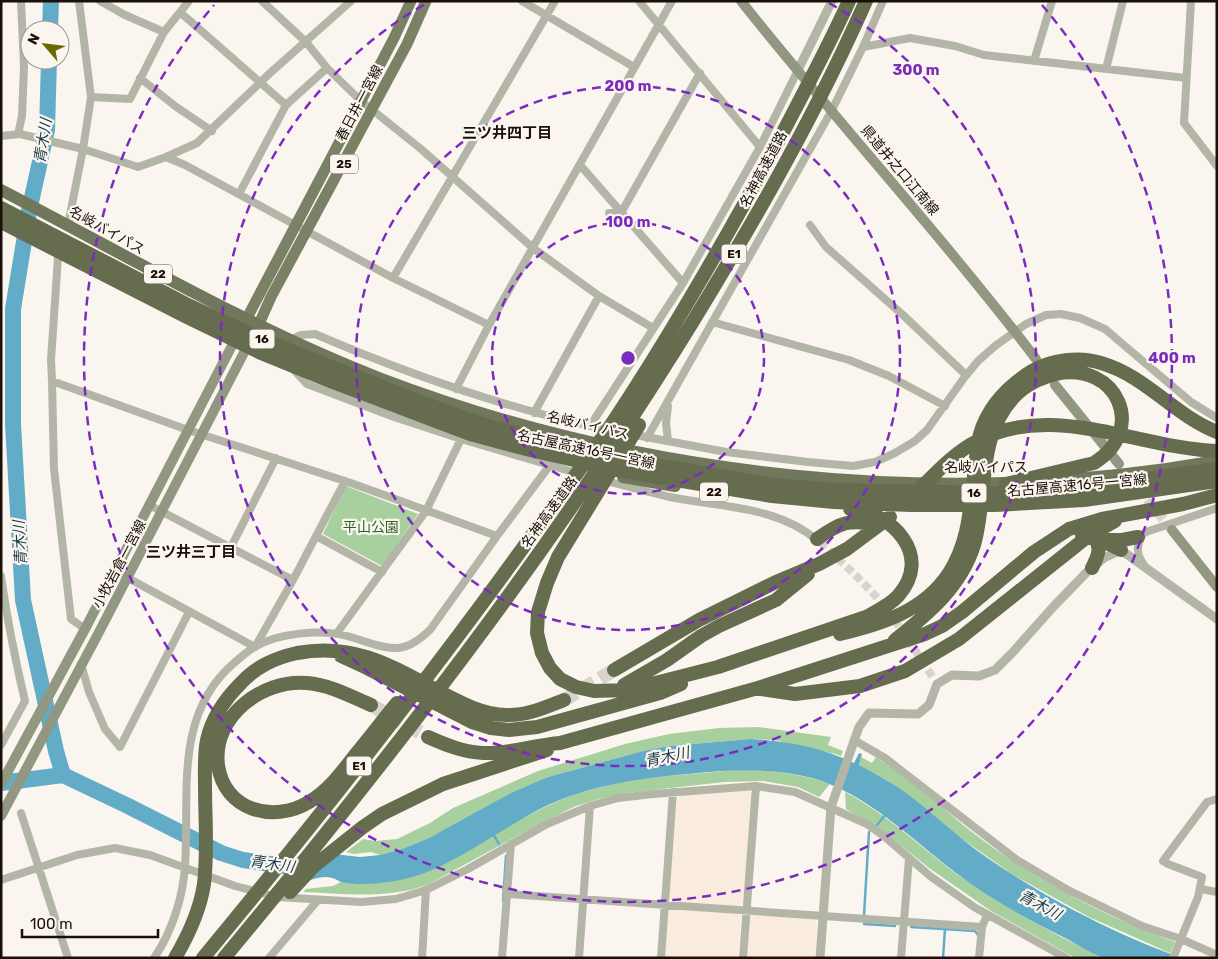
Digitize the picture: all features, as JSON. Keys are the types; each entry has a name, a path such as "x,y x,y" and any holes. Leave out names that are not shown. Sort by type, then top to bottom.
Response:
{"highway":[{"name":"名神高速道路","path":"402,703 517,556 613,422 678,318 744,206 815,72 849,1"},
{"name":"名神高速道路","path":"224,958 277,901 326,833 419,716 531,566 627,426 689,331 791,154 844,51 866,1"},
{"name":"名岐バイパス","path":"4,191 115,252 290,340 434,398 578,440 652,456 722,467 835,480 1006,484 1080,479 1217,461"},
{"name":"名古屋高速16号一宮線","path":"1,208 186,304 266,341 412,399 484,425 536,439 657,465 773,485 836,490 996,493 1081,488 1217,469"},
{"name":"名古屋高速16号一宮線","path":"1,222 261,353 335,383 470,434 622,471 772,496 834,502 911,505 995,505 1084,500 1217,483"},
{"name":"22","path":"1,226 54,254 142,296 233,344 294,370 393,409 491,444 645,482 770,500 918,511 1045,508 1116,501 1217,483"},
{"path":"689,331 684,346 558,557 538,612 538,633 542,653 550,668 560,680 576,687 594,691 628,690 718,667"},
{"path":"889,645 928,614 957,580 966,564 998,408 1019,379 1035,369 1065,360 1099,362 1122,370 1145,384 1182,414 1201,426 1217,432"},
{"path":"998,408 1029,384 1046,376 1067,372 1083,373 1101,380 1113,390 1117,397 1122,420 1121,429 1108,452 1094,463 1006,484"},
{"path":"614,670 699,620 847,549 900,508 941,469 970,445 1003,429 1042,424 1079,426 1174,447 1217,451"},
{"path":"428,736 450,747 484,753 505,752 540,744 560,742 758,688 925,634 942,626 986,593 1034,552 1069,529 1102,519 1183,504 1217,494"},
{"path":"758,688 795,694 860,686 905,671 959,639 1063,554 1086,537 1107,525 1135,512 1217,494"},
{"path":"770,500 817,508 853,510 878,518 894,528 904,538 910,551 912,566 908,580 899,595 885,607 866,617 818,632 805,639"},
{"path":"818,541 833,528 851,521 884,524 894,528"},
{"path":"326,650 367,668 472,722 491,728 509,730 537,727 660,693 718,667 769,649 805,639 821,638 873,626 902,614 919,604 949,574 972,531"},
{"path":"1050,541 1076,534 1086,535 1121,550"},
{"path":"1097,539 1122,540 1140,536"},
{"path":"1092,568 1098,557 1099,547 1097,539"},
{"path":"614,690 653,669 701,636 776,600 819,564"},
{"path":"175,958 193,922 204,886 207,742 213,723 222,705 248,676 267,662 288,655 326,650 349,652 371,657 398,669 458,701 484,711 506,715 534,712 564,700"},
{"path":"371,705 325,686 305,683 281,685 261,692 242,704 228,721 219,741 218,764 223,783 236,799 251,809 271,814 289,811 308,802 330,787 402,703"},
{"name":"E1","path":"203,958 312,826 402,703"},
{"path":"234,958 277,901 314,866 363,827 443,784 544,752 560,742"}],"main road":[{"name":"春日井一宮線","path":"247,318 394,38 411,1"},
{"name":"春日井一宮線","path":"259,324 373,110 407,44 426,1"},
{"name":"県道井之口江南線","path":"741,1 797,72 832,110 1036,359"},
{"name":"小牧岩倉一宮線","path":"1,784 247,318"},
{"name":"小牧岩倉一宮線","path":"1,816 259,324"},
{"path":"1055,385 1118,464"},
{"path":"1172,530 1217,587"}],"street":[{"path":"19,134 22,116 24,67 22,1"},
{"path":"63,222 83,149 91,96 79,1"},
{"path":"100,1 119,12 164,32"},
{"path":"91,96 130,99 164,32 189,1"},
{"path":"262,1 306,42 327,68 360,100 421,149 533,248 599,296 653,328"},
{"path":"1,136 19,134 73,146 138,167 166,157 197,143 351,1"},
{"path":"522,1 634,67"},
{"path":"394,278 556,1"},
{"path":"639,1 760,147"},
{"path":"456,389 489,325 672,1"},
{"path":"590,426 683,283 760,147 832,1"},
{"path":"647,438 832,110 864,47 883,1"},
{"path":"1034,61 1052,1"},
{"path":"1106,69 1123,1"},
{"path":"1191,1 1184,123 1217,166"},
{"path":"181,13 286,105"},
{"path":"864,47 910,38 955,46 984,55 1186,78"},
{"path":"239,194 286,105 327,68"},
{"path":"621,213 700,73"},
{"path":"140,78 175,106 212,130"},
{"path":"166,157 239,194 394,278 489,325"},
{"path":"580,165 683,283"},
{"path":"609,213 621,213"},
{"path":"810,225 826,247 903,315 966,375"},
{"path":"54,254 51,360 54,468 71,619 84,629"},
{"path":"534,413 599,296"},
{"path":"290,340 301,335 315,334 396,368 456,389 534,413 590,426 726,452 853,466 875,462 915,441 927,430 978,360 1014,331 1026,324 1046,315 1060,314 1097,324 1191,402 1217,418"},
{"path":"712,322 849,360 889,376 944,406"},
{"path":"294,370 307,384 394,417 461,439 644,491 768,514 794,525 818,541"},
{"path":"52,381 188,430 345,481 497,536"},
{"path":"668,401 666,423 668,441"},
{"path":"337,633 426,511 461,439"},
{"path":"230,549 276,458"},
{"path":"154,958 164,944 178,906 185,867 188,752 201,705 221,675 255,647 267,642 310,632 337,633 398,648 408,646 420,639 430,630 550,465"},
{"path":"255,647 345,481"},
{"path":"149,505 230,549 293,580"},
{"path":"820,958 832,805 858,727 869,713 918,714 929,705 936,682 952,676 979,676 995,670 1054,606 1104,558 1121,550 1140,536 1217,508"},
{"path":"316,536 382,572"},
{"path":"1140,536 1137,550 1139,558 1146,568"},
{"path":"1121,550 1217,619"},
{"path":"115,571 255,647"},
{"path":"1,576 14,656 24,701 1,745"},
{"path":"81,664 89,692 105,729 120,747 189,612"},
{"path":"854,740 885,758 1017,860 1096,905 1142,926 1217,955"},
{"path":"743,958 756,786"},
{"path":"1,880 77,855 115,848 150,855 235,886 277,897 361,902 396,899 426,890 468,869 547,824 590,806 618,798 756,786 795,792 832,805 867,824 930,876 987,915 1066,958"},
{"path":"661,958 673,792"},
{"path":"1173,958 1201,888 1202,877 1164,861 1207,802 1217,799"},
{"path":"579,958 590,806"},
{"path":"21,813 68,958"},
{"path":"502,958 511,844"},
{"path":"901,958 909,858"},
{"path":"1201,888 1217,892"},
{"path":"422,958 426,890"},
{"path":"507,894 982,927"},
{"path":"269,958 318,900"},
{"path":"979,958 982,927 987,915"}],"shaded area":[{"path":"747,789 751,793 744,903 739,906 673,902 669,897 677,800 680,795"},
{"path":"672,909 737,914 741,917 738,958 665,958 668,913"},
{"path":"753,915 813,919 817,924 815,958 745,958 748,918"}],"green space":[{"name":"平山公園","path":"346,486 418,514 382,566 323,534"},
{"path":"758,727 831,737 828,745 843,751 841,756 774,740 751,739 669,746 643,751 548,777 429,838 402,849 380,855 371,852 354,854 346,852 363,839 375,841 397,839 430,823 453,808 538,771 625,744 669,734 719,728"},
{"path":"861,757 872,763 876,757 907,778 972,832 1044,881 1095,908 1175,942 1170,953 1089,917 1015,876 952,832 903,791 859,765"},
{"path":"749,769 790,774 830,784 819,797 798,787 763,781 725,782 626,793 576,806 427,885 397,892 366,895 303,892 306,889 333,886 341,882 365,883 515,822 575,794 633,779"},
{"path":"845,792 875,810 958,875 993,898 1103,958 1075,958 991,911 929,868 883,831 846,809"}],"water":[{"path":"751,739 778,741 804,746 842,757 854,763 859,753 862,754 859,765 902,790 975,849 1008,872 1081,914 1157,949 1182,958 1101,957 1024,917 982,892 888,819 852,795 812,778 781,772 750,770 704,773 652,778 599,787 548,805 454,859 422,874 371,884 341,882 325,877 304,882 316,852 360,857 380,855 402,849 429,838 511,793 548,777 643,751 669,746"}],"waterway":[{"name":"青木川","path":"50,20 51,1"},
{"name":"青木川","path":"49,70 47,130 29,211 13,309 13,424 23,600 63,775 221,853 243,860 312,870"},
{"path":"1,783 63,775"},
{"path":"877,825 886,814"},
{"path":"492,832 499,844"},
{"path":"864,915 869,832"},
{"path":"503,901 506,856"},
{"path":"864,924 895,926"},
{"path":"911,927 975,931 978,935"},
{"path":"943,958 945,929"}],"tunnel":[{"path":"1138,488 1172,530"},
{"path":"820,542 878,599 934,679"},
{"path":"564,700 614,670"},
{"path":"371,705 428,737"}],"district":[{"name":"三ツ井四丁目","path":"507,133"},
{"name":"三ツ井三丁目","path":"191,552"}]}
